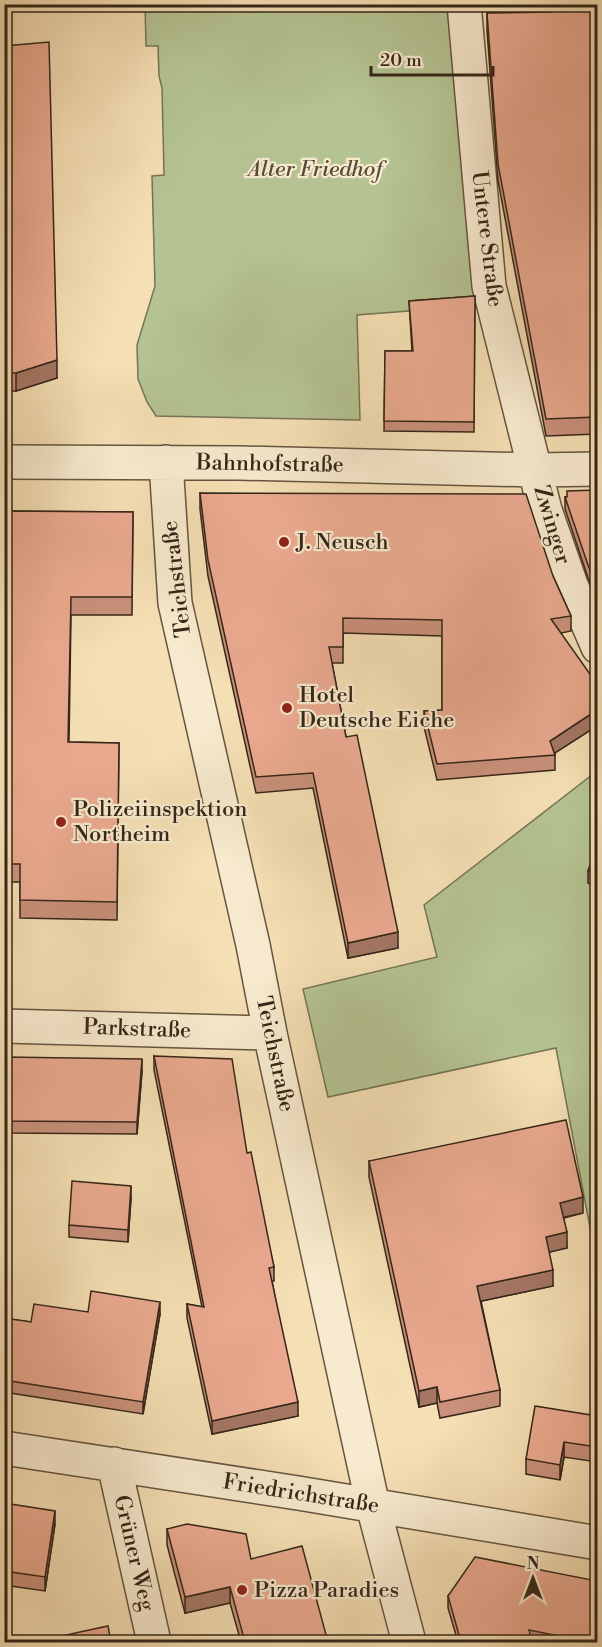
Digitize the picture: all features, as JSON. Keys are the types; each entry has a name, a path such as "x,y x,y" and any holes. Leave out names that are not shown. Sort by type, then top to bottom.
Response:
{"street":[{"name":"Untere Straße","path":"464,4 489,286 535,470"},
{"name":"Bahnhofstraße","path":"4,462 166,462 535,470 597,469"},
{"name":"Teichstraße","path":"166,462 175,603 253,945 373,1506 409,1642"},
{"name":"Zwinger","path":"535,470 545,510 571,585 597,647"},
{"name":"Parkstraße","path":"4,1026 270,1033"},
{"name":"Friedrichstraße","path":"4,1448 597,1544"},
{"name":"Grüner Weg","path":"114,1464 154,1642"}],"green space":[{"name":"Alter Friedhof","path":"145,5 447,5 467,171 487,305 357,315 360,420 156,416 147,402 138,379 137,345 155,286 152,176 164,175 162,88 159,76 158,46 146,46"},
{"path":"597,771 597,1252 594,1249 556,1048 328,1097 303,989 437,957 424,905"}],"building":[{"path":"552,4 597,4 597,417 546,419 498,164 487,13 552,12"},
{"path":"49,42 57,360 16,373 4,373 4,46"},
{"path":"475,296 474,422 384,421 385,351 413,351 409,301"},
{"path":"597,490 597,586 565,497 567,497 567,491"},
{"path":"200,493 526,494 553,576 571,616 551,619 597,684 597,710 550,741 555,755 437,764 424,711 442,710 442,620 343,618 343,647 329,647 346,737 357,735 398,932 348,943 313,773 256,777 208,560"},
{"path":"4,511 133,512 132,597 71,597 68,742 119,743 117,902 20,900 20,864 4,864"},
{"path":"597,848 597,875 588,871"},
{"path":"154,1056 232,1059 247,1153 251,1152 274,1267 269,1268 298,1402 212,1421 187,1304 204,1307"},
{"path":"4,1057 142,1059 137,1122 4,1121"},
{"path":"566,1120 583,1197 560,1203 567,1232 546,1237 553,1270 477,1286 500,1390 440,1402 437,1387 419,1391 369,1161"},
{"path":"72,1181 131,1186 128,1230 69,1225"},
{"path":"91,1291 160,1302 143,1402 4,1380 4,1318 31,1322 34,1304 88,1312"},
{"path":"535,1406 597,1416 597,1447 564,1442 560,1465 526,1459"},
{"path":"4,1503 55,1511 45,1577 4,1571"},
{"path":"187,1524 246,1534 251,1559 302,1546 328,1642 245,1642 230,1587 185,1597 167,1529"},
{"path":"475,1557 597,1581 597,1642 529,1630 532,1642 461,1642 448,1596"},
{"path":"108,1626 111,1642 38,1642 38,1641"}],"place":[{"name":"J. Neusch","path":"284,542"},
{"name":"Hotel Deutsche Eiche","path":"287,708"},
{"name":"Polizeiinspektion Northeim","path":"61,822"},
{"name":"Pizza Paradies","path":"242,1590"}]}
